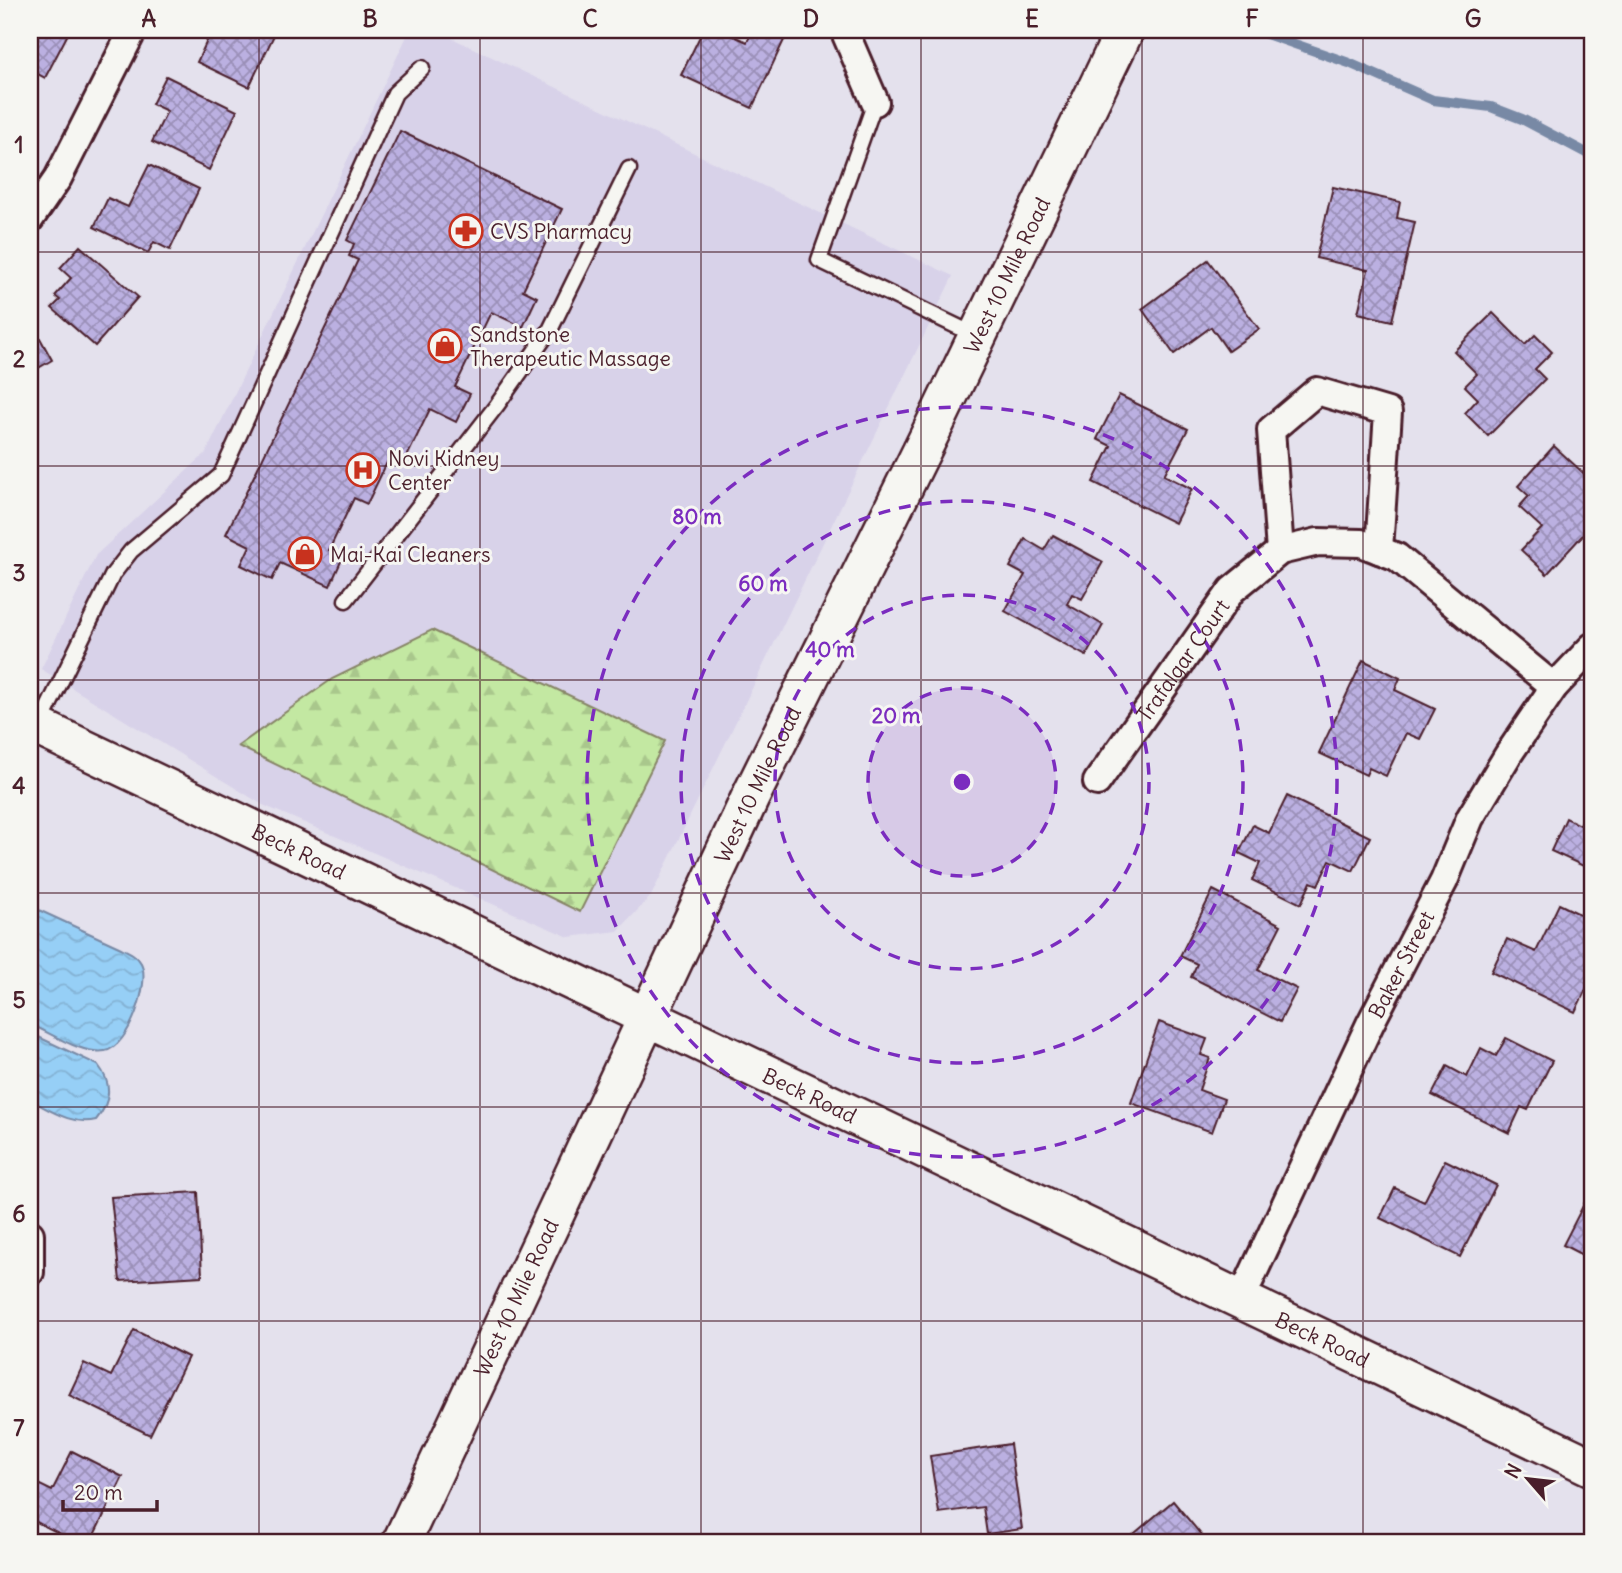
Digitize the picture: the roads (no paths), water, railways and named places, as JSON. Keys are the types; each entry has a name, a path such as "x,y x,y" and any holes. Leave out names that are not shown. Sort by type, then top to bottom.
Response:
{"main road":[{"name":"West 10 Mile Road","path":"401,1543 750,798 978,337 1125,30"},
{"name":"Beck Road","path":"34,725 895,1138 1589,1457"}],"street":[{"path":"30,219 58,178 132,30"},
{"path":"844,30 875,102"},
{"path":"1280,551 1271,429 1317,391 1388,412 1379,550"},
{"name":"Trafalgar Court","path":"1097,782 1232,590 1280,551 1318,541 1361,543 1397,557 1555,687"},
{"name":"Baker Street","path":"1241,1299 1370,1024 1444,881 1470,818 1508,755 1555,687 1592,647"},
{"path":"30,1234 30,1272"}],"lane":[{"path":"34,725 113,574 131,551 221,475 395,93 422,68"},
{"path":"875,102 819,260 978,337"},
{"path":"346,600 497,405 550,330 629,169"}],"water":[{"path":"30,906 128,951 141,963 143,984 136,1013 114,1047 105,1051 87,1050 30,1024"},
{"path":"30,1033 98,1065 106,1079 108,1093 105,1106 96,1120 70,1119 30,1100"}],"waterway":[{"path":"1255,30 1349,63 1433,100 1491,107 1522,119 1592,156"}],"place":[{"name":"CVS Pharmacy","path":"466,231"},
{"name":"Sandstone Therapeutic Massage","path":"445,346"},
{"name":"Novi Kidney Center","path":"363,470"},
{"name":"Mai-Kai Cleaners","path":"305,554"}]}
